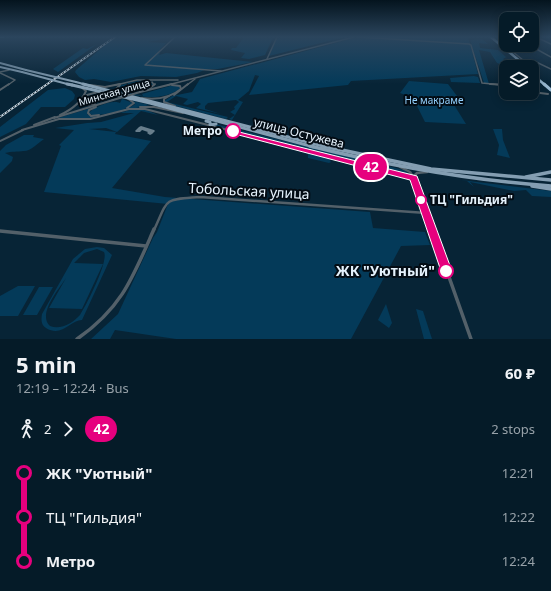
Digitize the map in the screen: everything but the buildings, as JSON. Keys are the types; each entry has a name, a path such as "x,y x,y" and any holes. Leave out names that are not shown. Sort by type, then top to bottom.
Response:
{"highway":[{"path":"507,53 516,60"},
{"path":"510,53 519,60"},
{"path":"539,78 551,87"},
{"path":"539,79 551,90"}],"main road":[{"name":"улица Остужева","path":"0,68 127,98 279,139 400,167 507,183 551,186"},
{"name":"улица Остужева","path":"0,68 26,70 134,96 283,136 384,160 438,170 488,176 551,180"},
{"path":"183,113 209,122 210,125 215,124 279,139"},
{"path":"509,177 537,176 551,172"},
{"path":"507,183 551,189"}],"street":[{"name":"Минская улица","path":"157,53 145,64 223,70"},
{"path":"267,59 270,53"},
{"name":"Минская улица","path":"0,141 22,130 113,100 291,53"},
{"path":"473,53 482,83 499,84"},
{"path":"513,53 522,60 534,61 551,69"},
{"path":"0,68 22,72"},
{"path":"0,68 15,80 0,90"},
{"path":"192,112 166,104 164,100 167,97 182,92 190,81 212,73 215,71 213,70"},
{"path":"76,82 107,86 134,80 174,81 208,74"},
{"path":"125,94 116,90 116,88 136,81 155,83 154,86 140,92"},
{"path":"22,130 63,114 73,108 86,91 72,85"},
{"path":"134,96 155,99 177,92 181,88 178,85 171,85 140,92"},
{"path":"113,100 86,106 81,103 88,95 95,92 117,96"},
{"path":"539,93 548,94"},
{"path":"113,100 92,108 88,114 97,116 129,108 134,103 127,98"},
{"path":"22,130 55,120 69,118 93,119 129,109 148,106 183,113"},
{"path":"129,109 142,108 414,178"},
{"path":"400,167 409,171 414,178 471,339"},
{"path":"414,178 417,173 427,172"},
{"name":"Тобольская улица","path":"77,339 97,325 116,305 128,286 166,203 175,199 200,197 426,213"},
{"path":"0,231 146,246"}],"green space":[{"path":"76,53 85,53 58,72 53,69"},
{"path":"96,53 160,53 159,55 166,53 253,62 218,69 207,69 197,73 176,77 141,76 111,82 94,79 85,80 79,77 75,72"},
{"path":"245,53 266,53 265,55 249,59 241,58"},
{"path":"270,53 282,53 269,56"},
{"path":"298,53 472,53 478,74 351,81 348,85 249,95 259,76 255,75 249,91 238,100 243,102 232,120 229,119 235,115 230,112 235,109 234,107 239,102 236,100 208,103 205,106 205,109 221,114 196,108 201,104 198,102 187,105 183,104 188,99 176,96 167,102 228,117 226,119 168,104 164,101 172,96 192,92 200,79"},
{"path":"474,53 480,53 489,84 484,83"},
{"path":"491,53 501,53 506,57 503,59 505,60 499,60 499,64"},
{"name":"Не макраме","path":"478,77 480,83 451,82 450,78"},
{"path":"139,81 154,84 131,93 143,96 142,94 170,86 179,86 180,89 164,96 156,97 148,97 133,95 117,90 118,86 126,84 128,87 132,86 128,85 128,83"},
{"name":"Не макраме","path":"409,81 448,84 460,100 451,100 466,124 425,122 413,98 400,93"},
{"path":"65,88 72,91 75,95 74,99 65,107 41,107 26,124 0,137 0,127 48,90"},
{"path":"95,93 116,97 90,105 83,104 83,101 88,95"},
{"path":"122,99 133,103 125,109 114,112 92,115 89,113 103,104 113,102 120,103"},
{"path":"133,101 150,105 112,113 126,109 135,104"},
{"path":"91,108 87,114 91,116 108,114 90,118 58,118"},
{"path":"136,108 142,108 158,115 141,111 117,132 106,128 89,129 116,132 115,134 151,141 112,188 165,197 370,212 373,228 425,232 430,245 401,246 351,339 176,339 115,330 110,339 91,339 118,314 157,232 168,204 44,192 61,146 59,145 74,130 55,128 101,122 134,113 120,113"},
{"path":"215,124 404,170 411,175 409,176 213,125"},
{"path":"493,129 502,129 503,140 510,158 497,155 499,145"},
{"path":"24,135 34,135 33,137 44,139 27,151 5,153 13,157 12,161 0,173 0,151 6,145"},
{"path":"309,151 327,156 331,162 329,163 308,158 308,154 304,153"},
{"path":"461,180 551,191 551,197 532,196 526,190 514,191 470,182 474,187 467,181"},
{"path":"97,247 104,248 112,255 82,320 61,330 52,331 43,325 42,314 73,259 85,249","holes":["97,249 104,252 105,257 103,264 74,263 84,253","103,264 100,274 80,315 74,321 66,325 58,327 50,326 46,315 48,308 54,295 66,278 49,308 82,309"]},
{"path":"18,286 35,286 18,316 0,316 0,296"},
{"path":"39,287 53,287 37,315 23,315"},
{"path":"386,304 392,323 389,328 378,320"},
{"path":"416,309 423,311 432,339 424,339"}],"taxiway":[{"path":"138,131 141,128 152,131 150,133"}],"railway":[{"path":"0,117 92,53"}],"bus line":[{"name":"42","path":"233,131 414,178 446,271"}],"place":[{"name":"Метро","path":"233,131"},
{"name":"ТЦ \"Гильдия\"","path":"421,200"},
{"name":"ЖК \"Уютный\"","path":"446,271"}]}
